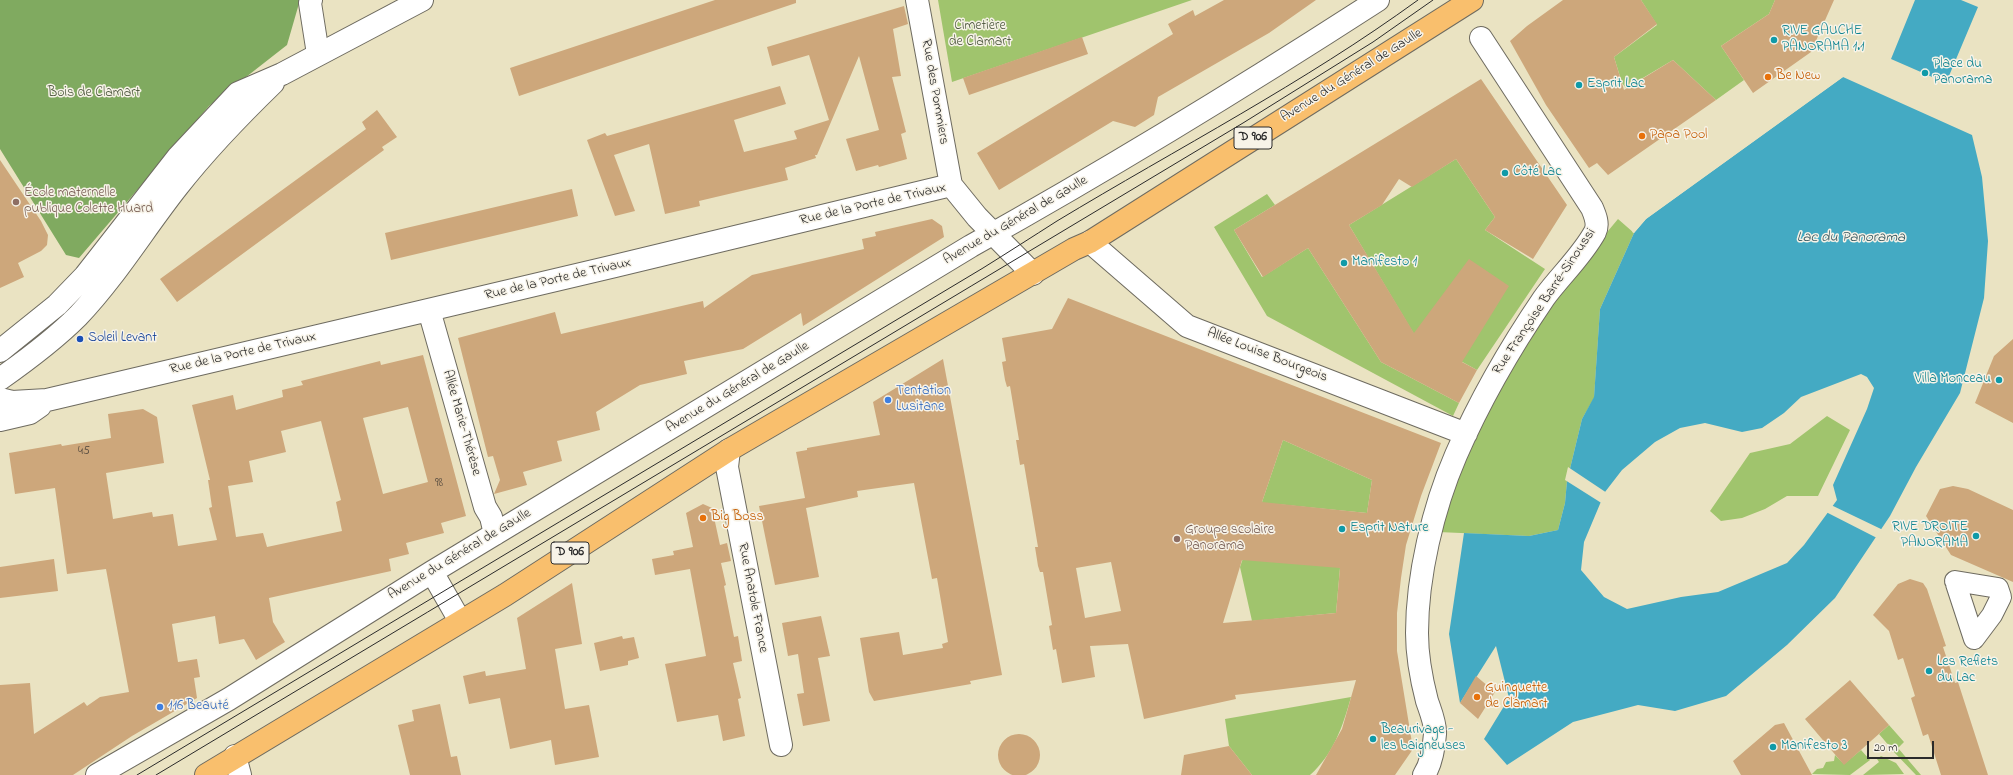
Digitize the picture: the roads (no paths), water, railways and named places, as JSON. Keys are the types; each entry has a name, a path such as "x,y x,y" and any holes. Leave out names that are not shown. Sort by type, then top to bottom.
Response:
{"main road":[{"name":"Avenue du Général de Gaulle","path":"206,775 237,766 460,621 505,595 729,450 1074,249 1090,242 1472,0"}],"street":[{"path":"311,0 310,3 318,54"},
{"path":"0,351 57,305 85,276 178,158 219,111 238,93 282,74 422,0"},
{"name":"Rue des Pommiers","path":"917,0 951,185"},
{"name":"Avenue du Général de Gaulle","path":"97,775 229,699 432,572 1295,53 1378,0"},
{"name":"Rue Françoise Barré-Sinoussi","path":"1424,775 1429,766 1435,732 1421,676 1417,652 1417,625 1421,574 1443,491 1466,434 1503,362 1545,298 1587,244 1596,230 1597,219 1592,208 1534,117 1481,38"},
{"path":"0,379 24,362 77,316 116,271 178,186 218,138 282,74"},
{"name":"Rue de la Porte de Trivaux","path":"0,399 12,402 47,400 951,185 977,217 1033,274"},
{"name":"Allée Louise Bourgeois","path":"1090,242 1187,326 1466,434"},
{"name":"Allée Marie-Thérèse","path":"429,310 485,507 491,517 495,534"},
{"name":"Rue de la Porte de Trivaux","path":"0,420 30,413 47,400"},
{"name":"Rue Anatole France","path":"729,450 727,467 781,745"},
{"path":"432,572 460,621"}],"water":[{"path":"1915,0 1961,0 1978,7 1946,83 1891,59"},
{"name":"Lac du Panorama","path":"1843,77 1972,135 1982,177 1988,241 1984,298 1960,393 1916,467 1890,516 1835,598 1787,645 1726,696 1675,711 1638,705 1573,722 1507,765 1484,739 1509,698 1496,646 1460,703 1449,634 1464,533 1529,536 1558,530 1565,503 1567,481 1582,419 1594,397 1600,309 1634,233 1646,219","holes":["1861,374 1867,377 1874,388 1867,409 1833,485 1837,500 1804,545 1787,563 1718,592 1681,597 1627,609 1604,597 1581,570 1584,542 1605,492 1622,470 1655,442 1680,428 1705,423 1742,432 1762,428 1784,413 1801,397"]}],"tram line":[{"path":"137,775 983,268 1057,221 1286,87 1331,59 1418,0"},
{"path":"156,775 1243,123 1373,42 1433,0"}],"place":[{"name":"RIVE GAUCHE PANORAMA 1.1","path":"1774,40"},
{"name":"Place du Panorama","path":"1925,73"},
{"name":"Be New","path":"1768,77"},
{"name":"Esprit Lac","path":"1579,85"},
{"name":"Papa Pool","path":"1642,136"},
{"name":"Côté Lac","path":"1505,173"},
{"name":"École maternelle publique Colette Huard","path":"16,202"},
{"name":"Manifesto 1","path":"1344,263"},
{"name":"Soleil Levant","path":"80,339"},
{"name":"Villa Monceau","path":"1999,380"},
{"name":"Tentation Lusitane","path":"888,400"},
{"name":"Big Boss","path":"703,518"},
{"name":"Esprit Nature","path":"1342,529"},
{"name":"RIVE DROITE PANORAMA","path":"1976,536"},
{"name":"Groupe scolaire Panorama","path":"1177,539"},
{"name":"Les Reflets du Lac","path":"1929,671"},
{"name":"Guinguette de Clamart","path":"1477,697"},
{"name":"116 Beauté","path":"160,707"},
{"name":"Beaurivage - les baigneuses","path":"1373,739"},
{"name":"Manifesto 3","path":"1773,747"}],"park label":[{"name":"Cimetière de Clamart","path":"980,36"},
{"name":"Bois de Clamart","path":"94,94"}]}
